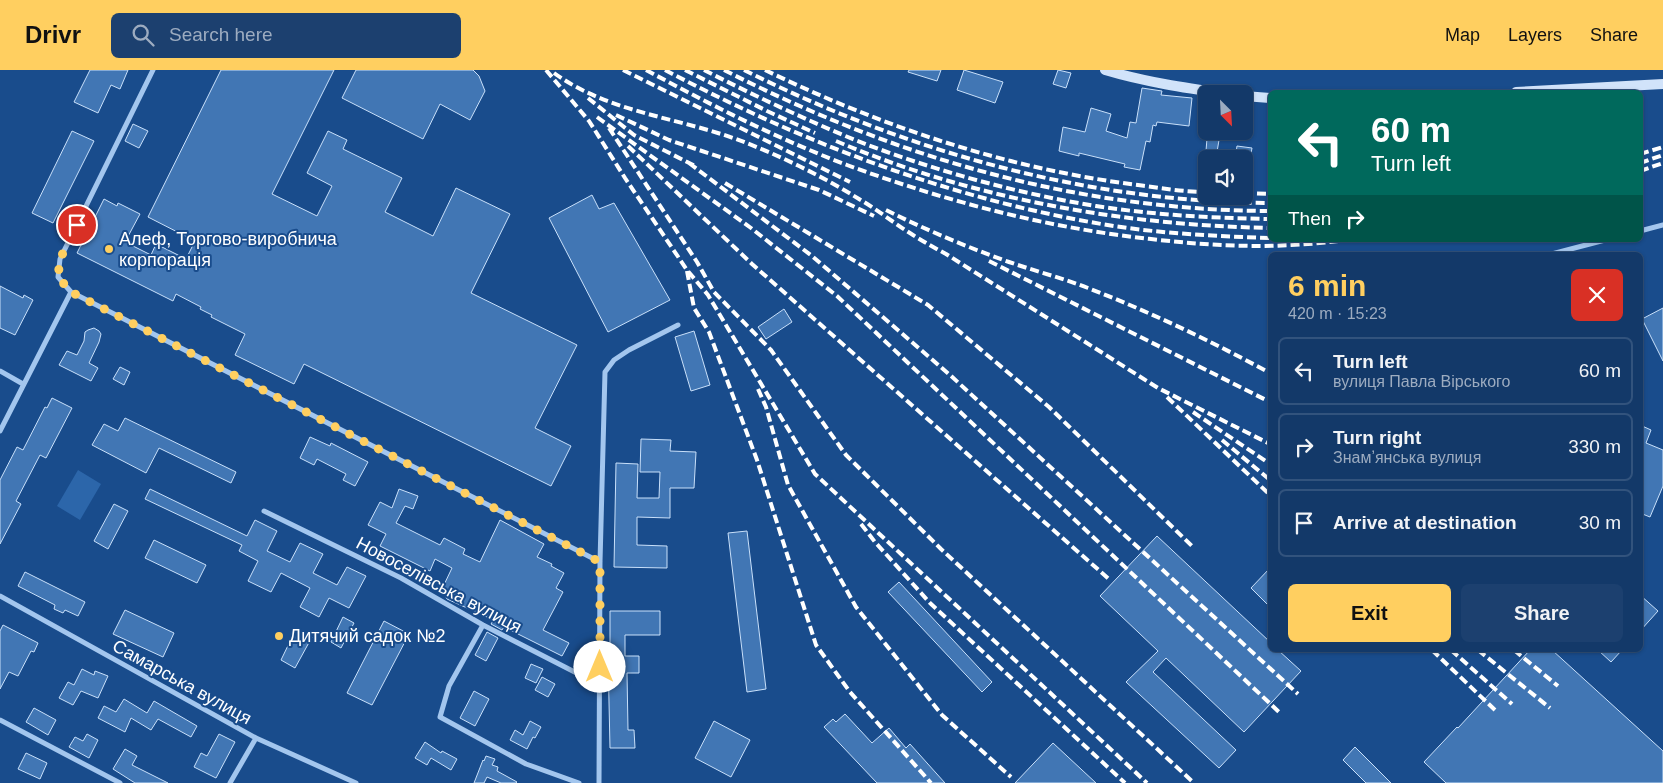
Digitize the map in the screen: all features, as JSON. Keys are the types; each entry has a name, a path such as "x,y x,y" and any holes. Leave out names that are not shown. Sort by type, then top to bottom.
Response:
{"street":[{"path":"153,70 60,259 58,277 71,292 600,562"},
{"path":"1105,70 1129,77 1198,90"},
{"path":"1553,90 1663,84"},
{"path":"1253,97 1268,98"},
{"path":"1643,230 1663,225"},
{"path":"1559,252 1597,242"},
{"path":"0,431 71,292"},
{"path":"599,783 600,562 606,372 614,360 629,350 678,325"},
{"path":"0,371 23,384"},
{"name":"Новоселівська вулиця","path":"264,511 401,578 483,625 600,685"},
{"name":"Самарська вулиця","path":"0,596 256,738 356,783"},
{"path":"483,625 449,686 440,717 526,764 580,783"},
{"path":"0,720 120,783"},
{"path":"230,783 256,738"}],"shaded area":[{"path":"78,470 101,484 80,520 57,506"}],"building":[{"path":"90,70 128,70 120,89 111,85 98,113 74,102"},
{"path":"221,70 334,70 272,194 317,216 332,186 307,173 328,131 347,140 343,149 402,178 385,212 433,236 456,188 510,214 471,293 577,345 535,428 571,446 551,486 304,364 294,384 235,355 245,334 211,317 212,315 200,309 201,307 176,294 173,301 77,253 104,199 117,206 118,203 140,214 125,242 151,255 156,244 186,259 195,241 148,217"},
{"path":"356,70 473,70 479,76 485,91 470,120 440,104 423,139 342,98"},
{"path":"909,70 941,70 937,81 908,72"},
{"path":"964,70 1003,82 995,103 957,90"},
{"path":"1058,70 1071,73 1066,88 1053,84"},
{"path":"1142,88 1162,91 1161,95 1192,98 1189,126 1157,122 1156,126 1153,125 1150,142 1146,141 1140,170 1124,167 1125,164 1079,153 1079,156 1059,151 1063,127 1085,132 1091,108 1111,114 1106,131 1127,138 1130,122 1136,123"},
{"path":"133,124 148,131 139,148 125,141"},
{"path":"72,131 94,141 53,223 32,213"},
{"path":"1207,140 1219,140 1217,150 1206,150"},
{"path":"1237,146 1252,148 1252,150 1236,150"},
{"path":"592,195 599,209 614,203 670,300 608,332 549,218"},
{"path":"0,286 23,298 24,295 33,300 15,335 0,328"},
{"path":"1663,308 1663,361 1643,321 1643,318"},
{"path":"784,309 792,322 766,339 758,327"},
{"path":"94,328 101,334 89,363 98,368 91,381 59,365 67,351 77,355 84,341 85,332"},
{"path":"694,331 710,385 691,391 675,337"},
{"path":"120,367 130,372 124,385 113,379"},
{"path":"52,398 72,408 46,458 40,455 16,501 21,504 0,544 0,480 17,447 23,450 45,407 47,408"},
{"path":"125,418 236,472 231,483 159,448 146,473 92,445 104,424 118,431"},
{"path":"1643,426 1651,430 1646,443 1663,450 1663,486 1650,517 1643,514"},
{"path":"310,437 330,446 331,443 368,462 355,486 343,480 346,474 317,459 314,465 300,458"},
{"path":"641,439 671,440 670,451 696,452 694,488 670,488 670,518 637,517 637,545 667,546 667,568 614,567 616,463 638,464 637,498 659,498 660,472 640,472"},
{"path":"150,489 247,536 255,520 277,531 267,551 290,562 300,543 323,554 313,573 337,585 347,567 366,576 349,608 329,598 319,617 300,607 310,588 281,573 271,592 248,581 258,561 239,551 242,545 145,499"},
{"path":"399,489 418,496 413,509 405,506 396,523 440,545 444,538 465,549 463,554 480,562 500,520 544,544 537,557 552,564 551,566 564,573 556,588 563,592 543,630 569,643 562,656 504,627 502,630 491,624 493,621 487,617 447,599 442,589 452,568 435,559 430,571 380,546 386,534 368,525 380,502 392,508"},
{"path":"114,504 128,511 108,549 94,541"},
{"path":"747,531 766,689 747,692 728,533"},
{"path":"1157,536 1268,640 1268,652 1280,652 1301,671 1244,732 1166,658 1153,672 1236,750 1219,768 1126,682 1158,651 1100,596"},
{"path":"154,540 206,565 197,583 145,558"},
{"path":"1268,570 1268,605 1251,588"},
{"path":"25,572 85,602 78,616 65,610 63,613 54,609 55,605 18,586"},
{"path":"899,582 992,682 982,692 888,592"},
{"path":"1643,598 1658,611 1643,628"},
{"path":"125,610 174,633 163,657 113,634"},
{"path":"610,611 660,611 660,635 625,635 625,656 639,656 639,673 627,673 628,730 634,730 635,748 610,748 608,657 610,657"},
{"path":"343,617 354,623 341,648 331,642"},
{"path":"384,621 409,634 372,705 347,693"},
{"path":"3,625 38,643 34,652 31,651 18,676 9,672 0,689 0,631"},
{"path":"296,629 312,637 295,668 281,660"},
{"path":"487,632 498,638 486,661 475,655"},
{"path":"1528,652 1554,652 1663,751 1663,783 1446,783 1424,762"},
{"path":"1600,652 1620,652 1611,662"},
{"path":"531,664 543,669 536,683 525,678"},
{"path":"82,669 94,675 95,671 108,676 98,698 81,691 73,705 59,698 68,682 74,685"},
{"path":"542,677 555,684 548,697 535,690"},
{"path":"474,691 489,699 475,726 460,718"},
{"path":"124,699 147,713 154,701 197,726 191,737 158,719 151,730 131,718 125,732 98,718 104,706 116,712"},
{"path":"34,708 56,720 48,735 26,722"},
{"path":"845,714 872,743 889,728 906,748 910,744 945,783 877,783 824,727 833,719 836,722"},
{"path":"530,721 541,727 527,749 510,740 515,730 523,735"},
{"path":"714,721 750,740 731,777 695,758"},
{"path":"87,734 98,740 89,758 69,747 75,737 83,741"},
{"path":"219,734 235,742 216,778 194,767 201,753 207,756"},
{"path":"425,742 441,753 442,751 457,759 451,770 431,758 427,765 415,758"},
{"path":"1053,743 1096,783 1015,783"},
{"path":"1355,747 1391,783 1366,783 1343,760"},
{"path":"125,749 137,756 132,765 168,783 135,783 113,769"},
{"path":"26,753 47,763 40,779 18,769"},
{"path":"486,756 495,759 492,765 498,767 497,771 517,782 501,783 487,777 484,783 474,783"}],"railway":[{"path":"546,70 589,121 687,270 708,295 815,474 1147,783"},
{"path":"623,70 850,182"},
{"path":"646,70 745,121 821,155 921,190 997,211 1073,228 1201,244 1273,246 1330,242"},
{"path":"665,70 767,120 819,142 925,181 979,197 1034,211 1112,226 1180,233 1268,238"},
{"path":"685,70 815,133"},
{"path":"704,70 741,89 855,140 944,171 1004,187 1066,201 1139,212 1183,216 1268,219"},
{"path":"724,70 789,101 855,129 921,153 989,173 1057,189 1127,201 1198,208 1268,211"},
{"path":"744,70 806,99 869,125 934,148 999,167 1066,182 1133,193 1201,200 1268,203"},
{"path":"765,70 855,110 947,143 994,157 1089,178 1172,190 1198,192"},
{"path":"554,73 597,97 736,139 767,151 815,174 866,203 913,235 1158,388 1268,443"},
{"path":"588,98 634,135 695,166"},
{"path":"616,115 669,140 819,190 874,216"},
{"path":"597,117 751,228 837,296 1279,712"},
{"path":"609,128 697,262 714,292 771,350 846,455 941,549 1194,783"},
{"path":"836,141 941,179 1049,205 1159,221 1214,226 1268,228"},
{"path":"628,146 752,264 1110,580"},
{"path":"1643,153 1663,147"},
{"path":"1643,162 1663,155"},
{"path":"689,163 812,256 950,375 1298,694"},
{"path":"1643,170 1663,163"},
{"path":"725,183 928,305 1049,407 1194,548"},
{"path":"1253,193 1268,194"},
{"path":"886,210 978,250 1078,284 1134,307 1203,338 1268,372"},
{"path":"989,261 1268,401"},
{"path":"687,271 694,308 709,332 757,460 816,645 850,692 931,783"},
{"path":"758,389 766,407 788,485 856,607 942,715 1011,777"},
{"path":"1167,397 1268,493"},
{"path":"1193,412 1268,463"},
{"path":"1222,440 1268,478"},
{"path":"861,524 930,603 1125,783"},
{"path":"1434,652 1496,711"},
{"path":"1453,652 1512,704"},
{"path":"1480,652 1550,708"},
{"path":"1516,652 1558,686"}],"place":[{"name":"Алеф, Торгово-виробнича корпорація","path":"109,249"},
{"name":"Дитячий садок №2","path":"279,636"}],"route":[{"path":"77,225 60,259 58,277 71,292 600,562 600,667"}]}
